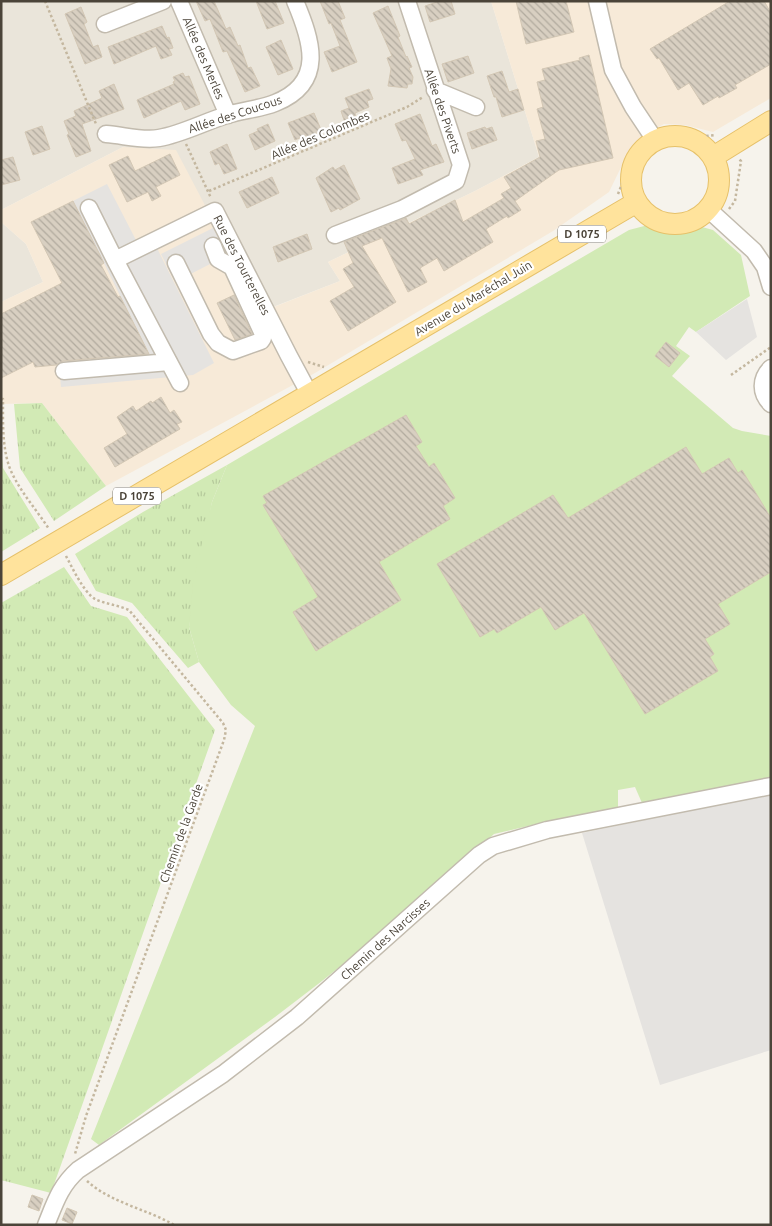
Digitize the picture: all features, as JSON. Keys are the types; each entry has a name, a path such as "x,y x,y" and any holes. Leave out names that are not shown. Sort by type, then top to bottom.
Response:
{"main road":[{"path":"713,157 771,121"},
{"path":"664,136 687,137 706,148 713,157 719,180 714,200 714,214 673,224 658,220 646,213 637,202 632,188 631,174 639,154 644,148 664,136"},
{"name":"Avenue du Maréchal Juin","path":"310,395 637,202"},
{"name":"D 1075","path":"1,576 310,395"}],"street":[{"path":"105,24 163,1"},
{"name":"Allée des Merles","path":"179,1 228,115"},
{"name":"Allée des Coucous","path":"106,134 143,139 158,138 228,115 274,104 293,95 306,80 312,56 305,26 295,1"},
{"name":"Allée des Piverts","path":"335,235 402,209 456,181 461,165 407,1"},
{"path":"597,1 613,70 633,107 664,136"},
{"path":"435,90 476,107"},
{"path":"89,208 180,383"},
{"path":"115,260 215,211"},
{"name":"Rue des Tourterelles","path":"215,211 310,395"},
{"path":"714,214 754,251 765,268 771,287"},
{"path":"176,263 207,323 219,328 228,349 238,350 261,341 263,338 262,332 232,267 218,259 213,246"},
{"path":"64,371 169,362"},
{"path":"771,368 763,378 762,385 765,398 771,404"},
{"name":"Chemin des Narcisses","path":"46,1225 67,1181 78,1170 223,1074 297,1017 479,855 494,846 547,830 771,786"}],"path":[{"path":"45,1 96,125 106,134"},
{"name":"Allée des Colombes","path":"209,191 407,107 435,90"},
{"name":"Rue des Tourterelles","path":"180,132 209,191 215,211"},
{"path":"664,136 697,137 716,136 722,133 731,146 741,162 735,201 714,214"},
{"path":"618,195 635,151"},
{"path":"731,374 771,347"},
{"path":"2,399 5,450 9,466 49,529"},
{"name":"Chemin de la Garde","path":"66,556 89,594 96,599 129,610 226,730 224,740 86,1116 76,1148 75,1160 78,1170"},
{"path":"78,1170 94,1188 163,1218 174,1225"}],"shaded area":[{"path":"1,1 491,1 539,157 475,191 328,262 340,281 260,312 123,147 1,210"},
{"path":"491,1 771,1 771,98 713,132 685,125 664,124 642,136 626,157 609,192 553,231 315,373 106,486 42,403 1,404 1,302 43,282 26,244 1,222 1,210 123,147 176,150 261,312 340,281 328,262 475,191 539,157"},
{"path":"107,184 138,244 152,238 214,363 193,375 61,387 59,365 150,356 73,201"},
{"path":"1,222 26,244 43,282 1,302"},
{"path":"213,228 223,247 212,253 216,261 175,282 161,254"},
{"path":"747,299 757,337 726,360 696,332"},
{"path":"771,794 771,1050 660,1085 582,833"}],"green space":[{"path":"648,225 686,228 702,227 713,230 741,255 750,296 696,332 689,327 676,346 690,356 672,376 733,428 771,436 771,778 642,803 635,787 618,790 618,808 494,834 397,921 322,981 99,1145 91,1139 255,726 231,705 199,662 189,627 193,583 202,543 212,502 227,465 629,230"},
{"path":"42,403 106,486 54,521 20,468 14,404"},
{"path":"1,449 3,468 40,528 1,552"},
{"path":"227,465 212,502 189,627 199,662 188,668 132,603 96,591 75,554 143,512"},
{"path":"64,567 91,606 127,617 215,730 51,1193 1,1180 1,603"}],"building":[{"path":"196,1 214,1 226,29 230,27 238,46 240,45 248,68 251,67 260,86 245,92 227,51 223,52 210,19 205,21"},
{"path":"256,1 275,1 284,23 267,29"},
{"path":"320,1 338,1 345,18 340,20 357,62 332,72 324,52 340,46"},
{"path":"440,1 451,1 455,14 430,22 425,6"},
{"path":"516,1 566,1 574,32 526,44"},
{"path":"730,1 764,1 771,13 771,64 735,85 737,88 703,105 689,83 678,90 659,58 657,59 650,49"},
{"path":"388,6 400,36 398,37 412,67 409,68 413,77 412,84 408,84 407,88 388,86 391,69 387,58 392,56 373,13"},
{"path":"81,7 87,22 84,24 93,47 98,45 102,57 85,64 65,14"},
{"path":"162,26 173,48 169,49 172,55 161,59 156,46 114,64 108,47"},
{"path":"281,40 293,69 278,75 266,47"},
{"path":"589,55 613,158 559,170 515,201 521,210 486,229 493,242 444,271 437,258 420,268 427,282 408,292 382,238 362,246 396,302 348,331 330,301 354,287 343,269 353,263 344,242 406,218 409,224 455,200 463,222 504,198 501,194 511,188 504,177 540,157 536,141 545,139 537,109 543,107 537,82 545,80 542,69 580,60 579,58"},
{"path":"468,56 474,73 448,82 442,64"},
{"path":"502,71 509,92 518,89 524,110 502,117 487,76"},
{"path":"183,73 185,77 189,76 200,104 185,110 181,101 144,118 137,100 174,84 173,77"},
{"path":"114,84 124,109 82,124 91,151 76,157 67,135 69,134 64,121 76,116 74,111 102,98 99,91"},
{"path":"369,89 373,99 367,101 369,107 355,113 356,118 345,123 341,111 349,108 345,98"},
{"path":"314,113 322,132 307,137 306,135 295,140 288,123"},
{"path":"420,114 432,146 436,144 444,162 420,170 423,175 398,184 392,168 415,159 406,140 402,141 395,124"},
{"path":"268,124 275,141 255,150 249,135"},
{"path":"42,126 50,149 33,155 25,132"},
{"path":"485,127 486,129 492,127 497,140 472,149 467,133"},
{"path":"227,144 237,169 224,174 219,163 215,165 210,152"},
{"path":"170,154 180,175 156,187 161,196 152,201 148,192 127,202 109,165 128,156 135,171"},
{"path":"13,157 20,180 1,185 1,160"},
{"path":"344,165 360,199 340,210 339,208 331,212 316,178 333,167 335,170"},
{"path":"272,177 279,193 247,208 239,192"},
{"path":"73,201 104,263 101,265 118,297 120,296 149,354 63,361 56,365 35,367 33,362 1,378 1,314 62,283 31,222"},
{"path":"307,234 312,249 278,262 273,247"},
{"path":"234,295 252,334 235,340 217,303"},
{"path":"666,342 680,353 669,367 655,356"},
{"path":"161,397 170,413 174,410 182,422 177,424 180,429 115,467 104,448 127,434 117,417 133,406 136,411"},
{"path":"406,415 422,442 416,446 429,467 434,463 455,498 443,506 450,519 379,562 401,600 316,651 293,612 318,597 263,505 267,503 263,496"},
{"path":"686,447 702,474 729,458 738,473 742,470 771,518 771,572 718,604 730,624 705,639 714,654 710,657 718,671 645,714 584,613 555,630 541,607 497,633 494,629 480,637 437,564 553,495 568,518"},
{"path":"32,1195 43,1199 39,1211 28,1207"},
{"path":"67,1208 77,1212 72,1224 62,1220"}]}
